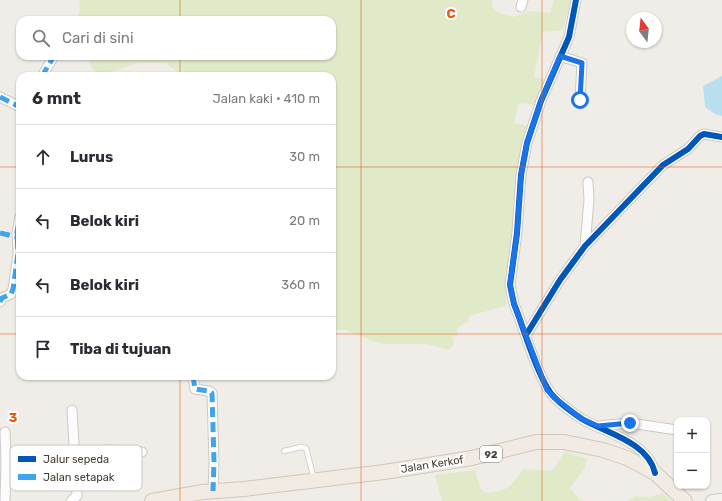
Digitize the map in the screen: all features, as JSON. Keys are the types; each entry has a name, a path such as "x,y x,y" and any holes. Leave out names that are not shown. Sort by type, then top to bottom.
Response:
{"main road":[{"name":"Jalan Kerkof","path":"152,501 213,491 314,480 472,458 536,442 564,442 603,450 627,458 655,473 685,501"},
{"path":"712,501 722,500"}],"street":[{"path":"576,0 569,37 541,101 527,143 521,175 517,234 510,284 514,304 547,390 570,411 582,419 626,440 650,461 655,473"},
{"path":"560,56 582,63 580,100"},
{"path":"44,72 52,60"},
{"path":"0,97 16,103"},
{"path":"526,335 560,280 585,246 663,166 688,149 697,138 704,134 722,137"},
{"path":"585,246 589,200 588,182"},
{"path":"0,302 2,298 11,294 16,268"},
{"path":"194,380 195,389 209,391 212,393 214,462 213,491"},
{"path":"72,410 74,445"},
{"path":"598,426 630,423 674,430"},
{"path":"5,432 5,501"},
{"path":"71,501 77,496 77,491"}],"lane":[{"path":"284,451 301,447 306,448 314,480"}],"green space":[{"path":"79,0 493,0 492,5 496,12 514,17 528,11 550,13 554,0 571,0 563,30 543,32 534,77 545,79 535,105 519,103 514,123 531,127 506,292 506,306 469,316 468,322 457,328 458,336 452,337 454,343 450,350 426,344 384,344 375,342 346,330 336,330 336,72 178,72 166,63 138,63 111,72 96,72 89,60 336,60 336,16 78,16 80,11"},
{"path":"565,451 587,459 585,468 570,488 581,501 442,501 435,475 475,470 480,488 486,493 500,491 512,484 523,469 552,471"},
{"path":"663,493 671,501 628,501 635,496 649,497"}],"water":[{"path":"722,76 722,116 715,114 705,107 703,86"}],"marked path":[{"path":"44,72 52,60"},
{"path":"0,97 16,105"},
{"path":"0,233 16,237"},
{"path":"0,302 2,298 11,294 16,268"},
{"path":"194,380 195,389 209,391 212,393 214,462 213,491"}],"cycle path":[{"path":"576,0 569,37 541,101 527,143 521,175 517,233 510,285 514,304 532,354 549,391 561,404 582,419 635,446 644,453 651,462 655,473"},
{"path":"526,335 560,280 585,246 663,165 688,149 700,136 704,134 722,137"}],"route":[{"path":"580,100 582,63 560,56 541,101 527,143 519,193 519,216 510,284 511,293 547,390 570,411 582,419 598,426 630,423"}]}
